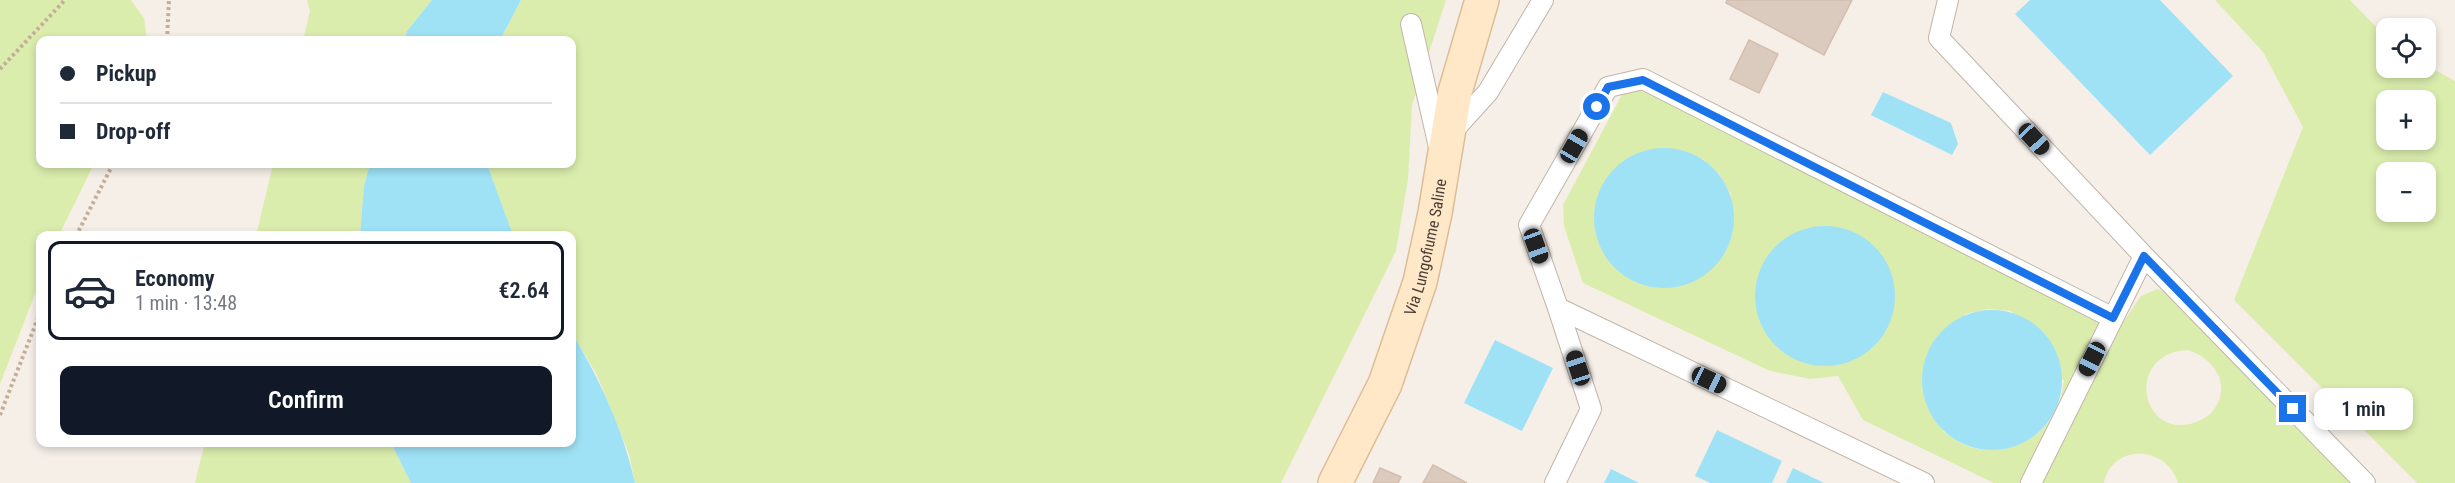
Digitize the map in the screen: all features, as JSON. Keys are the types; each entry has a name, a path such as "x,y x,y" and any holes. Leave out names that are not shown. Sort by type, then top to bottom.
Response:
{"street":[{"name":"Via Lungofiume Saline","path":"1335,483 1385,384 1420,282 1455,92 1482,0"}],"lane":[{"path":"1444,151 1488,92 1543,0"},
{"path":"1948,0 1939,38 2144,256 2365,483"},
{"path":"1411,24 1444,151"},
{"path":"1555,483 1591,409 1529,225 1608,87 1643,80 2113,318"},
{"path":"2031,483 2144,256"},
{"path":"1558,308 1924,483"}],"path":[{"path":"0,69 65,0"},
{"path":"167,36 169,0"},
{"path":"79,231 111,168"},
{"path":"0,415 36,323"}],"green space":[{"path":"0,0 131,0 144,18 146,36 36,36 36,168 92,168 61,231 36,231 36,291 0,384"},
{"path":"307,0 432,0 405,36 304,36 310,11"},
{"path":"521,0 1446,0 1412,105 1408,179 1396,251 1281,483 635,483 629,454 597,375 576,340 576,231 512,231 488,168 576,168 576,36 502,36"},
{"path":"2215,0 2350,0 2376,27 2376,78 2436,78 2436,71 2455,81 2455,483 2417,483 2234,300 2303,127 2263,52"},
{"path":"1640,86 2120,327 2141,296 2157,289 2183,297 2365,483 2178,483 2172,470 2163,461 2140,454 2128,455 2117,461 2109,470 2104,483 2032,483 2026,480 2019,483 1994,483 1863,420 1838,376 1810,379 1770,371 1583,283 1564,226 1563,205 1625,89","holes":["1703,159 1720,175 1731,195 1680,286 1657,288 1634,282","1988,309 2011,311 2064,381 2060,401 2043,428 2032,437 2006,449 1977,449 1960,443 1943,431 1965,314","1776,347 1841,365 1814,364 1799,360","2188,350 2198,354 2214,367 2219,376 2221,394 2217,404 2210,414 2190,424 2173,424 2159,418 2151,406 2147,392 2148,378 2155,364 2168,354"]},
{"path":"272,168 369,168 364,186 360,231 257,231"},
{"path":"204,447 393,447 411,483 195,483"}],"water":[{"path":"432,0 521,0 502,36 405,36"},
{"path":"2030,0 2160,0 2233,76 2150,155 2015,14"},
{"path":"1883,92 1951,123 1958,144 1952,155 1871,115"},
{"path":"1664,148 1691,153 1714,168 1729,191 1734,218 1729,245 1714,268 1691,283 1664,288 1637,283 1614,268 1599,245 1594,218 1599,191 1614,168 1637,153"},
{"path":"369,168 488,168 512,231 360,231 364,186"},
{"path":"1825,226 1852,231 1875,246 1890,269 1895,296 1890,323 1875,346 1852,361 1825,366 1798,361 1775,346 1760,323 1755,296 1760,269 1775,246 1798,231"},
{"path":"1992,310 2019,315 2042,330 2057,353 2062,380 2057,407 2042,430 2019,445 1992,450 1965,445 1942,430 1927,407 1922,380 1927,353 1942,330 1965,315"},
{"path":"576,340 610,405 635,483 411,483 393,447 576,447"},
{"path":"1495,340 1553,368 1522,431 1464,403"},
{"path":"1717,430 1782,461 1772,483 1710,483 1695,476"},
{"path":"1793,468 1824,483 1786,483"},
{"path":"1611,469 1639,483 1604,483"}],"building":[{"path":"1727,0 1852,0 1824,55 1726,3"},
{"path":"1749,40 1778,54 1759,93 1730,79"},
{"path":"1433,465 1467,483 1423,483"},
{"path":"1380,468 1401,477 1398,483 1373,483"}],"route":[{"path":"1597,107 1608,87 1643,80 2113,318 2144,256 2293,409"}]}
